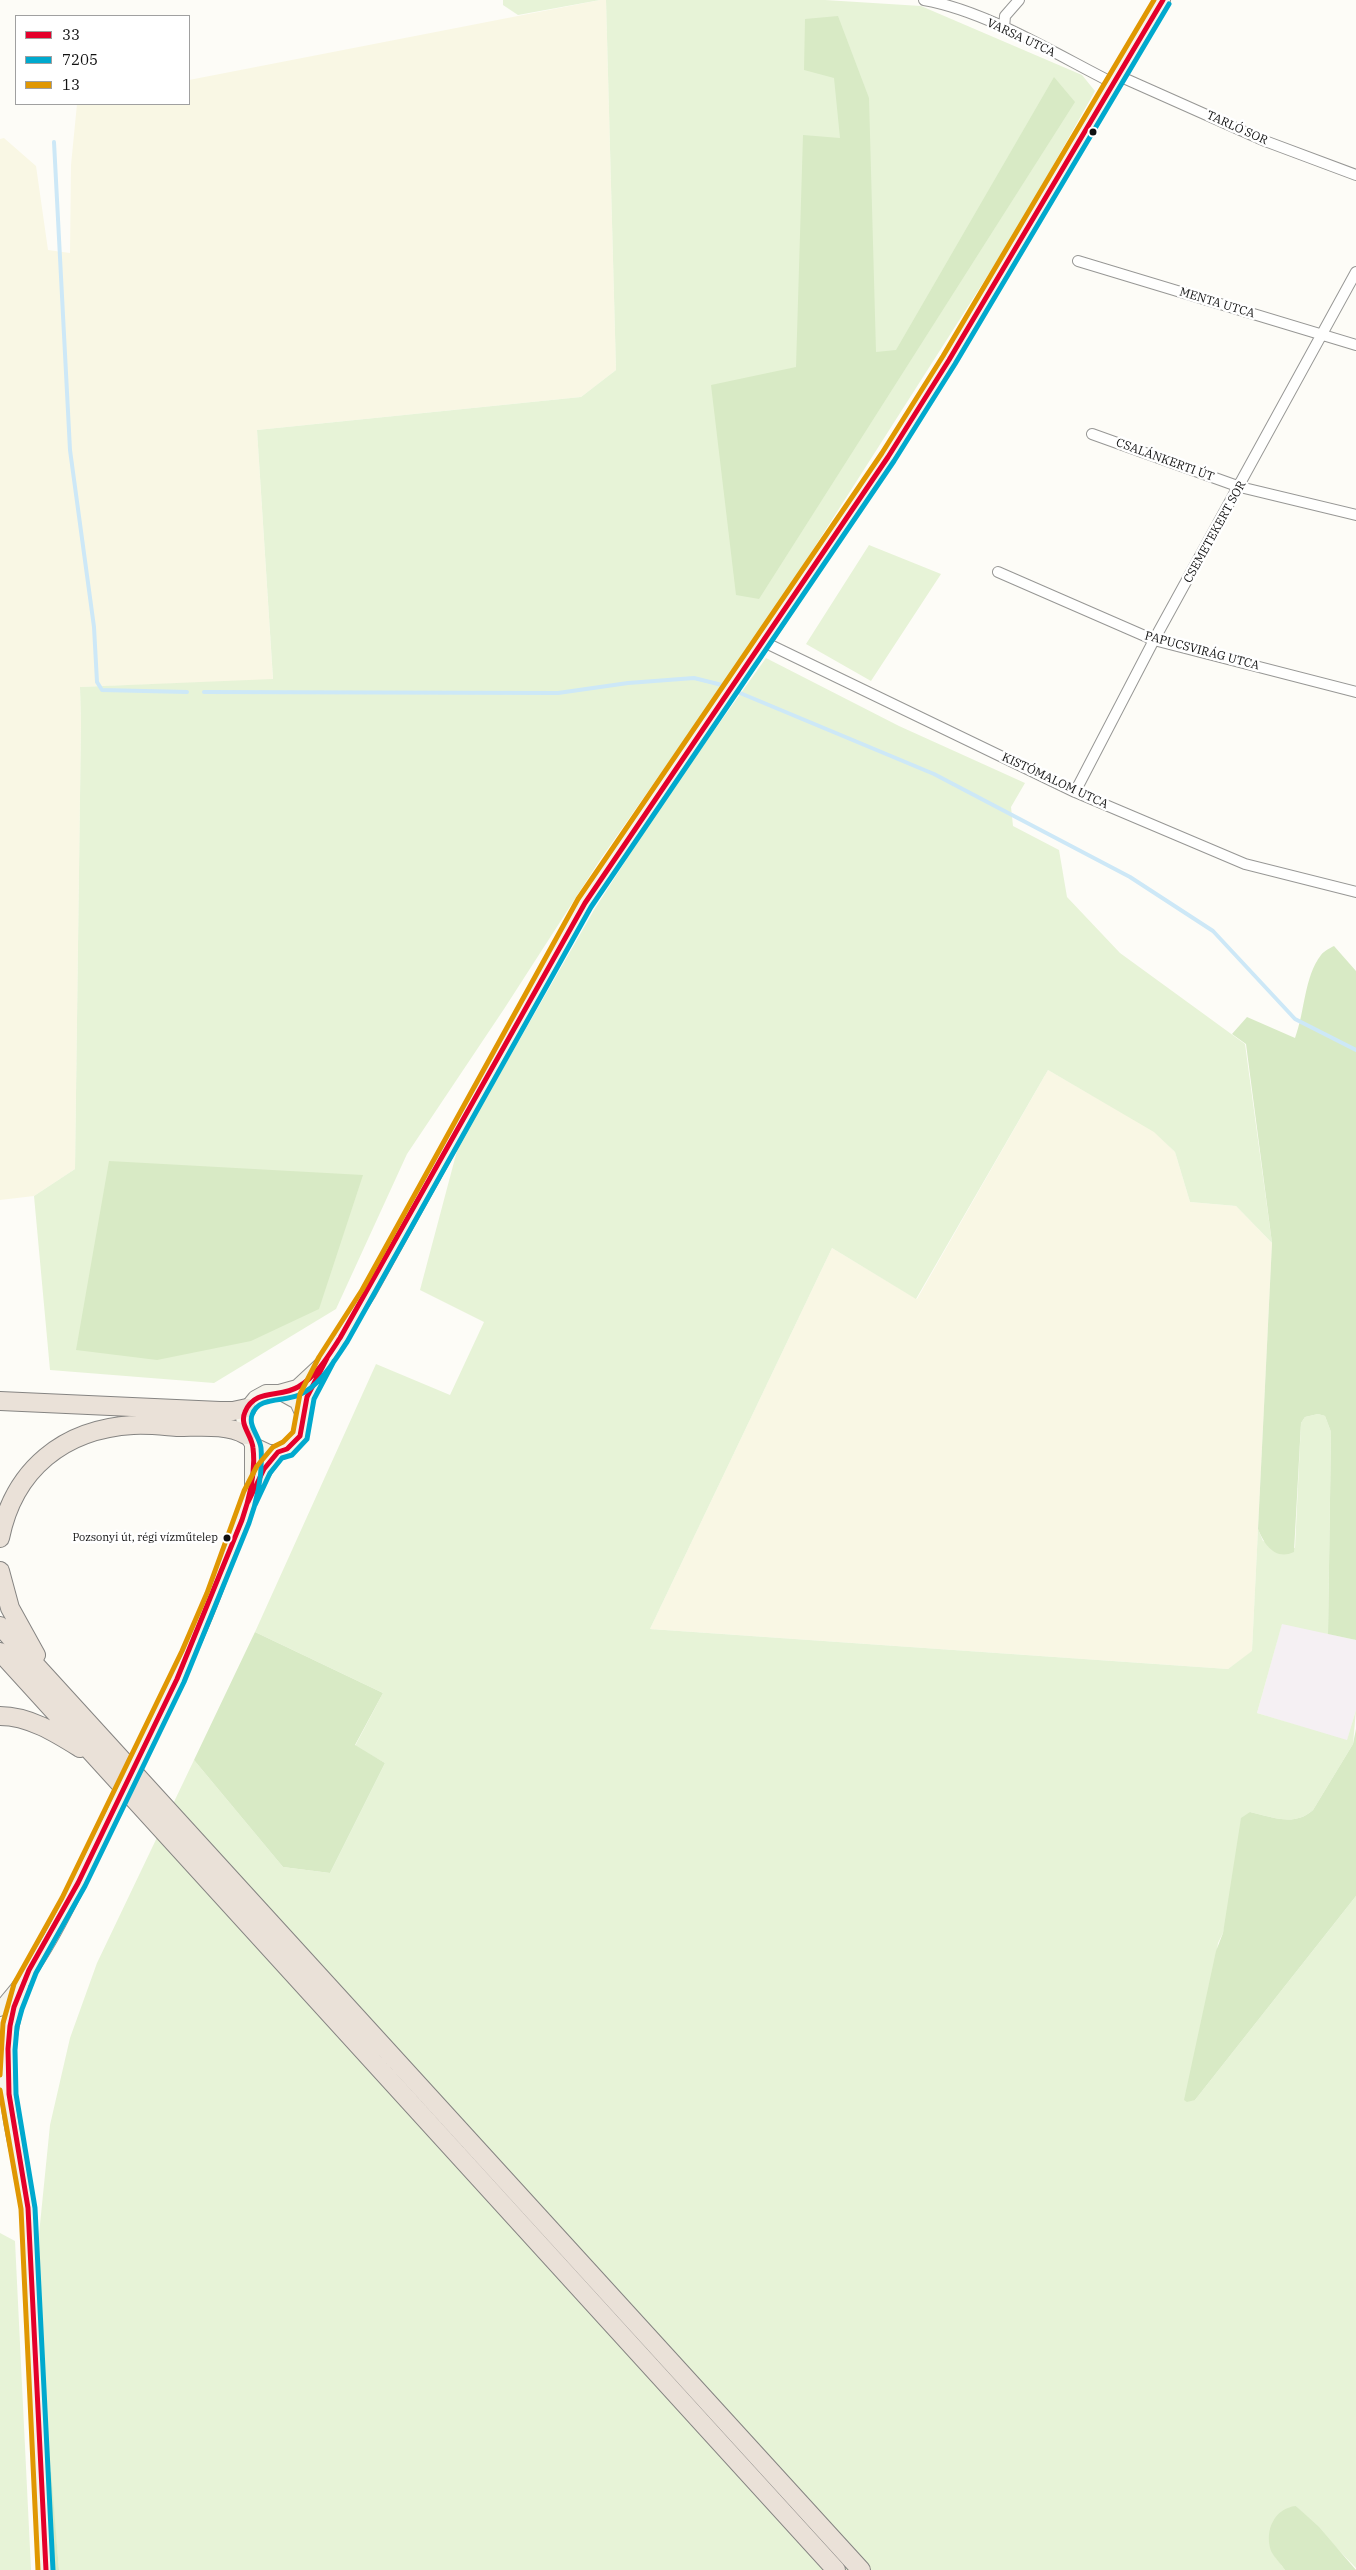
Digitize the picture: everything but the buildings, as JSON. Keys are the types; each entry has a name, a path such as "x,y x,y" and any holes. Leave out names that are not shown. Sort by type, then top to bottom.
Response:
{"highway":[{"path":"0,1401 220,1411 247,1408"},
{"path":"0,1538 4,1518 15,1493 34,1467 66,1442 88,1433 134,1425 220,1428 237,1430 249,1440"},
{"path":"0,1571 10,1608 49,1679"},
{"path":"0,1626 861,2570"},
{"path":"0,1652 836,2570"},
{"path":"0,1716 31,1722 56,1733 100,1760"}],"main road":[{"path":"249,1440 269,1452 278,1452 287,1449 300,1436 307,1397 326,1360 368,1294 585,903 764,642 944,368 1163,0"},
{"path":"251,1494 254,1468 243,1417 247,1408 255,1398 266,1392 279,1392 297,1388 326,1360"},
{"path":"279,1392 296,1402 303,1415"},
{"path":"46,2570 28,2208 3,2068 10,2024 21,1987 69,1901 151,1734 210,1604 251,1494 264,1469 278,1452"},
{"path":"0,2009 21,1987"},
{"path":"0,2030 8,2045"},
{"path":"0,2105 12,2124"}],"street":[{"name":"VARSA UTCA","path":"924,0 942,3 1004,28 1117,80"},
{"path":"1004,28 1005,16 1019,0"},
{"name":"TARLÓ SOR","path":"1117,80 1265,141 1356,175"},
{"name":"MENTA UTCA","path":"1078,261 1356,345"},
{"name":"CSEMETEKERT SOR","path":"1074,792 1154,640 1240,487 1356,272"},
{"name":"CSALÁNKERTI ÚT","path":"1092,434 1240,487 1356,515"},
{"name":"PAPUCSVIRÁG UTCA","path":"998,572 1154,640 1356,692"},
{"name":"KISTÓMALOM UTCA","path":"764,642 1074,792 1246,864 1356,892"}],"shaded area":[{"path":"606,0 616,370 581,397 257,430 273,680 80,687 75,1169 34,1196 0,1200 0,139 4,138 36,166 48,250 70,253 71,165 77,105 190,105 190,80"},
{"path":"1048,1070 1154,1131 1175,1152 1190,1202 1236,1206 1272,1243 1252,1652 1228,1669 650,1629 832,1248 917,1299"},
{"path":"1282,1623 1356,1640 1356,1710 1347,1741 1257,1713"}],"green space":[{"path":"503,0 600,0 518,15 503,5"},
{"path":"606,0 825,0 921,6 1082,75 1095,91 1018,228 770,617 600,860 504,1009 407,1154 336,1309 214,1383 50,1370 34,1196 75,1169 80,687 273,679 257,430 581,397 616,370"},
{"path":"838,16 869,98 876,352 896,350 1054,77 1075,102 759,599 736,595 711,385 796,367 803,135 840,138 834,78 804,70 805,19"},
{"path":"869,545 941,574 871,681 806,644"},
{"path":"766,658 899,726 1025,783 1011,807 1013,826 1059,850 1067,897 1120,953 1245,1044 1272,1243 1236,1206 1190,1202 1175,1152 1154,1132 1048,1070 916,1299 832,1248 650,1629 1228,1669 1252,1651 1258,1529 1263,1541 1295,1548 1301,1423 1305,1417 1318,1414 1325,1416 1331,1432 1328,1634 1282,1624 1257,1713 1347,1740 1356,1710 1353,1744 1313,1810 1306,1815 1298,1818 1283,1819 1250,1812 1223,1933 1218,1943 1195,2100 1356,1896 1356,2568 1296,2506 1272,2552 1285,2570 59,2570 45,2412 37,2254 50,2125 70,2038 97,1963 194,1760 283,1867 330,1873 385,1763 355,1746 383,1693 255,1632 376,1364 450,1395 484,1322 420,1290 458,1147 594,910 668,795"},
{"path":"1334,946 1356,971 1356,1640 1328,1634 1331,1432 1325,1416 1318,1414 1305,1417 1301,1423 1294,1552 1281,1554 1271,1550 1263,1540 1258,1529 1272,1243 1246,1044 1232,1034 1247,1017 1295,1038 1308,984 1315,964 1325,951"},
{"path":"109,1161 363,1175 319,1309 251,1341 157,1360 76,1350"},
{"path":"255,1632 383,1693 355,1745 385,1763 330,1873 283,1867 194,1760"},
{"path":"1356,1729 1356,1896 1195,2100 1187,2102 1184,2100 1216,1951 1223,1933 1241,1818 1250,1812 1275,1818 1291,1819 1306,1815 1313,1810 1353,1744"},
{"path":"0,2233 15,2241 31,2570 0,2570"},
{"path":"51,2471 59,2570 51,2570 45,2482"},
{"path":"1296,2506 1319,2527 1356,2570 1285,2570 1271,2551 1269,2543 1270,2528 1273,2521 1282,2511"}],"waterway":[{"path":"54,142 70,450 94,627 97,682 102,690 187,692"},
{"path":"204,692 558,693 628,683 694,678 722,685"},
{"path":"740,693 934,774 1130,877 1213,931 1295,1019 1356,1050"}],"transit line":[{"name":"13","path":"0,2075 3,2023 14,1984 62,1898 182,1651 207,1593 244,1491 257,1466 273,1447 283,1442 293,1432 300,1394 319,1357 362,1290 578,899 882,453 943,356 1154,0"},
{"name":"33","path":"46,2570 28,2208 9,2094 8,2049 10,2026 14,2007 29,1970 78,1883 177,1679 242,1520 250,1494 254,1467 252,1443 244,1421 245,1412 249,1404 261,1396 291,1390 305,1383 322,1365 340,1338 585,903 888,457 949,360 1163,0"},
{"name":"7205","path":"53,2570 35,2208 16,2094 15,2050 17,2027 36,1973 85,1886 184,1682 249,1523 257,1495 261,1467 261,1448 253,1427 252,1415 255,1409 266,1402 293,1397 314,1386 347,1342 591,907 894,461 955,364 1169,4"},
{"name":"33","path":"248,1502 264,1469 278,1452 287,1449 300,1436 307,1397 327,1358"},
{"name":"7205","path":"255,1505 270,1473 282,1458 292,1455 307,1439 314,1399 334,1361"},
{"name":"13","path":"0,2090 21,2209 38,2570"}],"place":[{"name":"Pozsonyi út, régi vízműtelep","path":"227,1538"}]}
